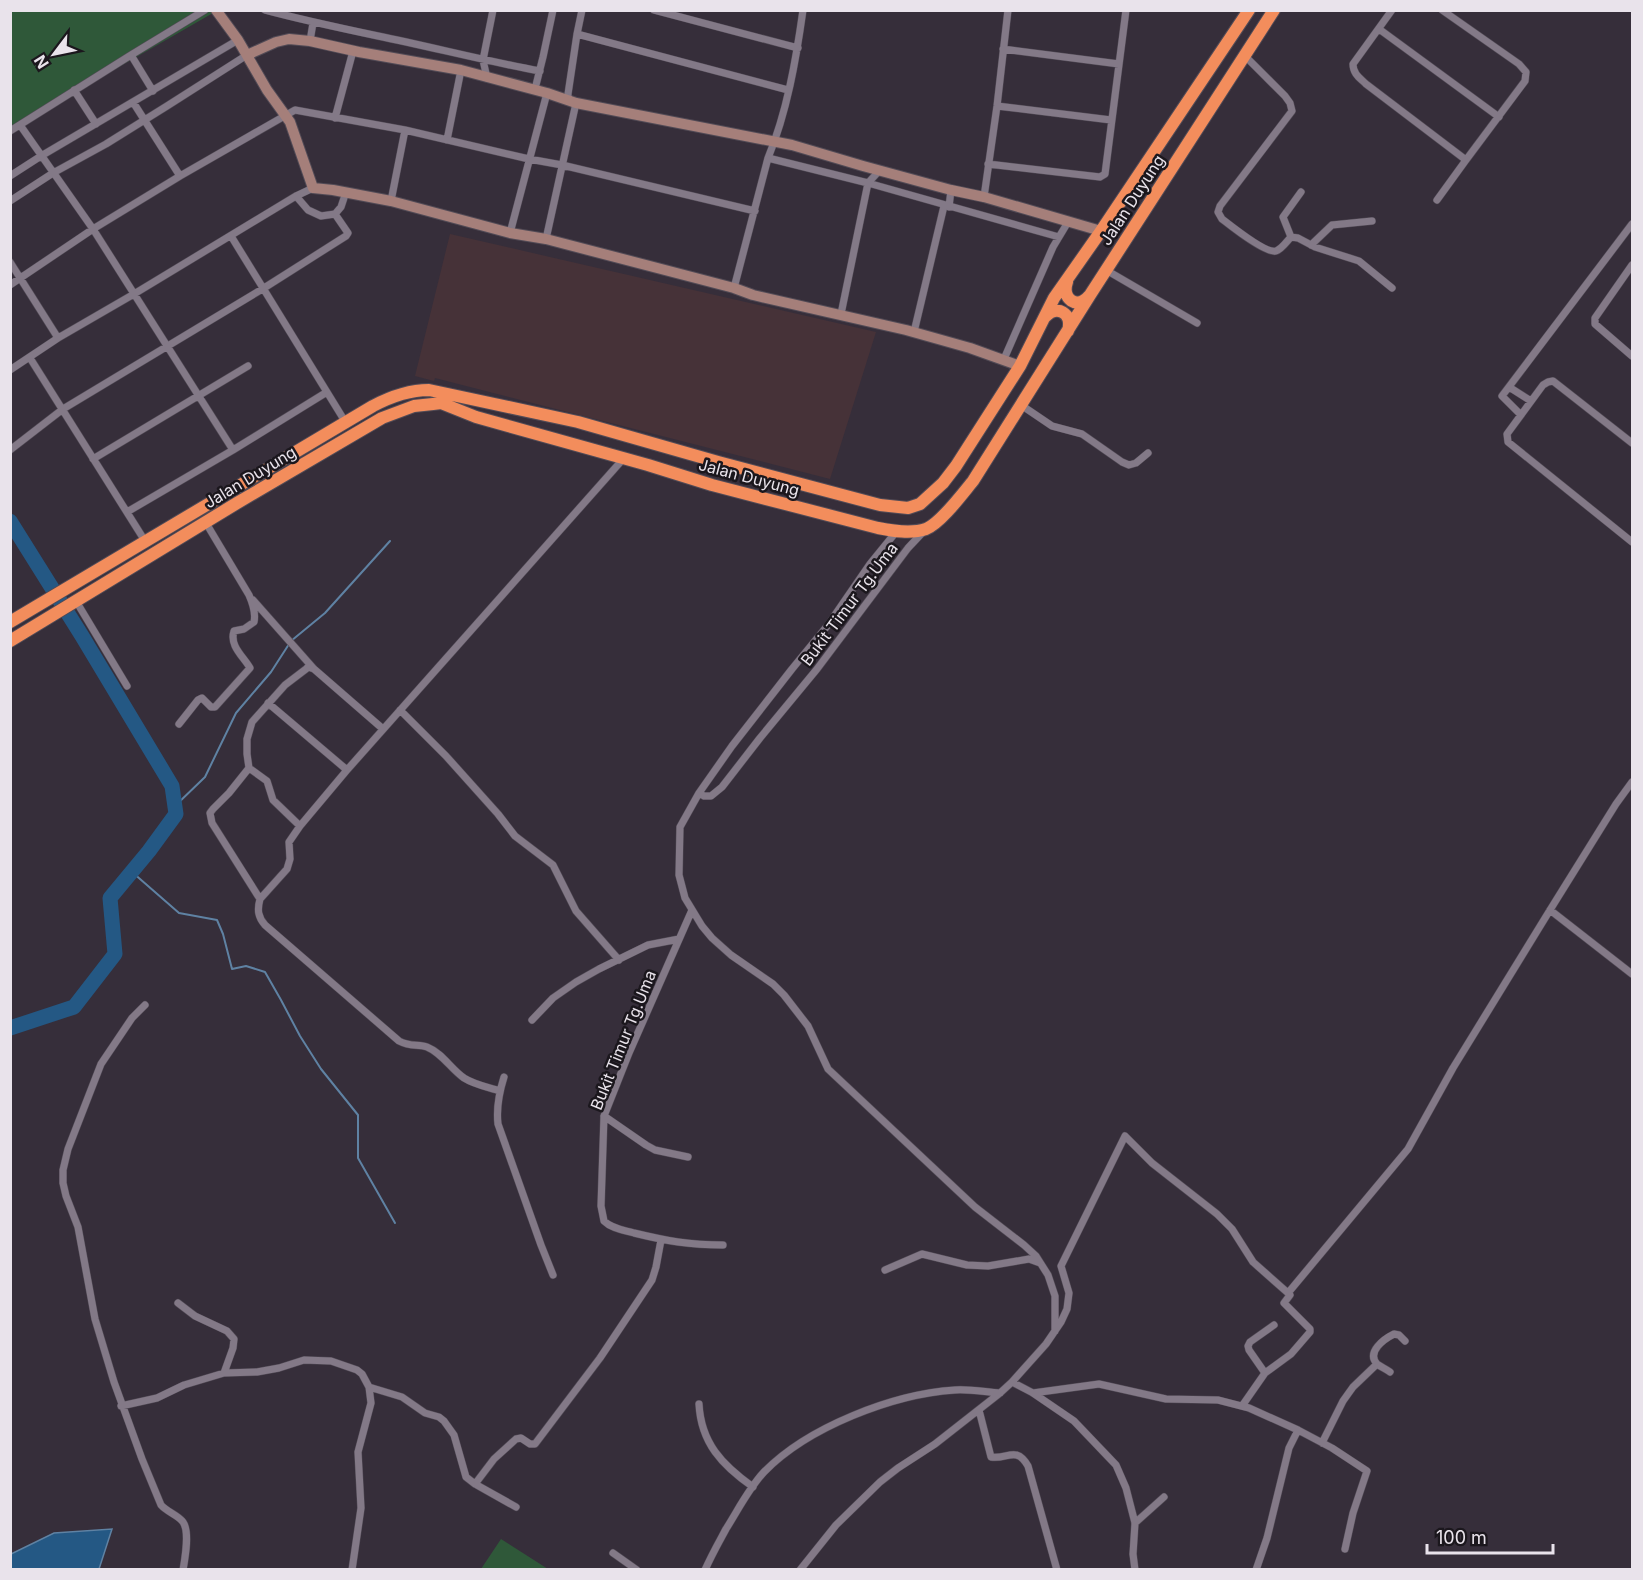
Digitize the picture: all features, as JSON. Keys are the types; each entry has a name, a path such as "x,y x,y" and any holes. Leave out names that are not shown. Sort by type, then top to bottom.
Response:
{"highway":[{"name":"Jalan Duyung","path":"10,622 382,401 403,394 429,390 583,424 880,505 908,508 920,504 944,483 1020,366 1054,298 1249,10"},
{"name":"Jalan Duyung","path":"10,641 382,418 414,406 441,404 476,417 619,456 724,488 896,532 926,529 944,514 973,481 1274,10"},
{"path":"1066,282 1065,290 1072,301 1084,301 1090,295"},
{"path":"1045,318 1051,312 1064,313 1070,323 1068,331"},
{"path":"577,445 585,441 589,435 583,424"},
{"path":"615,433 609,439 608,444 619,456"},
{"path":"266,469 274,482"}],"street":[{"path":"10,131 204,10"},
{"path":"216,10 238,40 267,90 285,115 292,128 313,188"},
{"path":"265,10 313,23 540,71"},
{"path":"487,78 483,60 494,10"},
{"path":"535,90 553,10"},
{"path":"574,102 568,97 582,10"},
{"path":"654,10 798,48"},
{"path":"734,288 788,90 798,48 803,10"},
{"path":"984,197 1008,10"},
{"path":"988,164 1100,177 1105,174 1126,10"},
{"path":"1392,10 1353,64 1353,69 1366,84 1466,160"},
{"path":"1437,200 1525,81 1526,72 1519,64 1442,10"},
{"path":"310,41 313,23"},
{"path":"1379,29 1499,117"},
{"path":"577,34 788,90"},
{"path":"10,201 53,173 106,144 246,55 289,39 461,70 574,102 792,145 1101,231"},
{"path":"10,176 238,40"},
{"path":"1004,49 1119,64"},
{"path":"335,118 353,51"},
{"path":"131,55 153,91"},
{"path":"1245,56 1284,96 1292,111 1220,206 1219,215 1261,246 1272,251 1278,250 1291,237"},
{"path":"447,140 461,70"},
{"path":"74,90 96,124"},
{"path":"510,233 547,93"},
{"path":"133,102 180,176"},
{"path":"546,239 574,102"},
{"path":"997,106 1112,120"},
{"path":"10,285 180,176 285,115 298,110 405,130 755,211"},
{"path":"20,125 93,230 233,450"},
{"path":"391,201 405,130"},
{"path":"768,158 868,183 1059,237"},
{"path":"841,314 868,183 879,171"},
{"path":"10,370 58,338 313,188 391,201 510,233 546,239 753,295 914,332 1020,366"},
{"path":"914,332 951,190"},
{"path":"296,196 308,210 321,216 335,214 341,207 346,192"},
{"path":"1291,237 1283,217 1302,192"},
{"path":"10,450 63,409 346,236 348,232 346,228 335,214"},
{"path":"1311,245 1332,225 1372,220"},
{"path":"1004,359 1059,237 1068,222"},
{"path":"1521,415 1503,396 1632,224"},
{"path":"231,236 346,423"},
{"path":"1291,237 1359,261 1392,288"},
{"path":"10,262 58,338"},
{"path":"1632,265 1595,318 1595,324 1632,356"},
{"path":"1106,270 1197,323"},
{"path":"30,358 144,541"},
{"path":"93,459 248,366"},
{"path":"1632,443 1553,381 1544,385 1508,434 1508,442 1632,542"},
{"path":"1509,387 1531,401"},
{"path":"127,512 327,392"},
{"path":"1021,405 1052,426 1082,434 1129,465 1136,463 1148,453"},
{"path":"500,1091 463,1078 428,1048 406,1045 399,1041 265,924 258,912 260,899 287,869 290,859 289,842 300,826 619,456"},
{"path":"206,523 249,595 314,669 383,729"},
{"name":"Bukit Timur Tg.Uma","path":"699,793 711,796 722,788 817,669 908,548 926,529"},
{"name":"Bukit Timur Tg.Uma","path":"723,1245 694,1245 661,1240 611,1227 604,1221 601,1206 604,1116 692,910 685,898 679,875 680,827 699,793 732,746 828,625 896,532"},
{"path":"179,724 202,698 211,708 215,707 249,670 250,667 242,658 233,635 234,631 244,629 255,620 249,595"},
{"path":"75,602 127,686"},
{"path":"300,826 273,800 267,781 249,768 247,739 252,722 285,685 308,667 314,669"},
{"path":"268,703 347,770"},
{"path":"400,710 446,756 515,836 553,865 576,910 619,960"},
{"path":"249,768 213,809 210,817 260,899"},
{"path":"1242,1406 1265,1373 1291,1354 1310,1331 1284,1303 1290,1295 1288,1293 1405,1153 1550,910 1616,804 1632,783"},
{"path":"692,910 702,926 719,944 773,984 784,995 808,1026 825,1063 833,1074 966,1199 1024,1245 1042,1264 1055,1296 1055,1331"},
{"path":"1550,910 1632,974"},
{"path":"532,1020 553,998 576,982 648,945 679,939"},
{"path":"145,1005 132,1018 101,1064 68,1149 63,1170 65,1189 78,1227 95,1319 122,1406 161,1505 182,1520 185,1525 183,1569"},
{"path":"504,1077 497,1113 498,1124 540,1245 553,1275"},
{"path":"604,1116 655,1150 688,1157"},
{"path":"800,1569 836,1526 880,1482 935,1444 1000,1393 1055,1331 1067,1309 1069,1293 1061,1266 1125,1136 1152,1163 1217,1214 1232,1229 1253,1262 1288,1293"},
{"path":"475,1484 494,1459 516,1439 521,1438 530,1444 535,1444 606,1350 652,1280 661,1240"},
{"path":"885,1270 922,1254 967,1265 988,1266 1029,1259 1042,1264"},
{"path":"178,1303 195,1316 227,1331 234,1339 224,1373"},
{"path":"1265,1373 1248,1346 1250,1342 1274,1325"},
{"path":"1390,1372 1377,1364 1374,1358 1375,1351 1380,1344 1394,1334 1399,1335 1405,1341"},
{"path":"122,1406 157,1398 184,1385 224,1373 257,1372 304,1360 331,1361 357,1370 369,1387 371,1402 358,1452 361,1508 352,1569"},
{"path":"1322,1443 1342,1401 1377,1364"},
{"path":"1012,1382 1033,1393 1074,1421 1116,1465 1126,1488 1135,1523 1132,1554 1135,1569"},
{"path":"1033,1393 1099,1384 1166,1399 1218,1400 1249,1408 1298,1430 1367,1471 1353,1513 1345,1549"},
{"path":"369,1387 402,1397 425,1413 444,1421 454,1435 466,1477 516,1507"},
{"path":"705,1569 740,1506 764,1473 794,1448 822,1431 891,1402 934,1392 954,1390 1000,1393"},
{"path":"699,1404 702,1428 711,1446 723,1463 753,1487"},
{"path":"979,1410 991,1457 1017,1455 1028,1466 1057,1569"},
{"path":"1256,1569 1267,1538 1289,1448 1298,1430"},
{"path":"1135,1523 1164,1497"},
{"path":"613,1553 637,1569"}],"shaded area":[{"path":"450,234 876,332 830,479 435,378 434,381 415,376"}],"green space":[{"path":"211,10 213,13 11,129 11,11"},
{"path":"501,1539 548,1569 481,1569"}],"water":[{"path":"112,1529 99,1569 11,1569 11,1554 54,1533"}],"waterway":[{"path":"10,521 172,786 176,814 110,898 115,954 74,1007 10,1028"},
{"path":"175,806 205,777 236,713 271,672 291,641 325,613 390,541"},
{"path":"132,872 179,913 217,920 232,969 246,966 265,972 321,1069 358,1115 358,1158 395,1223"}]}
